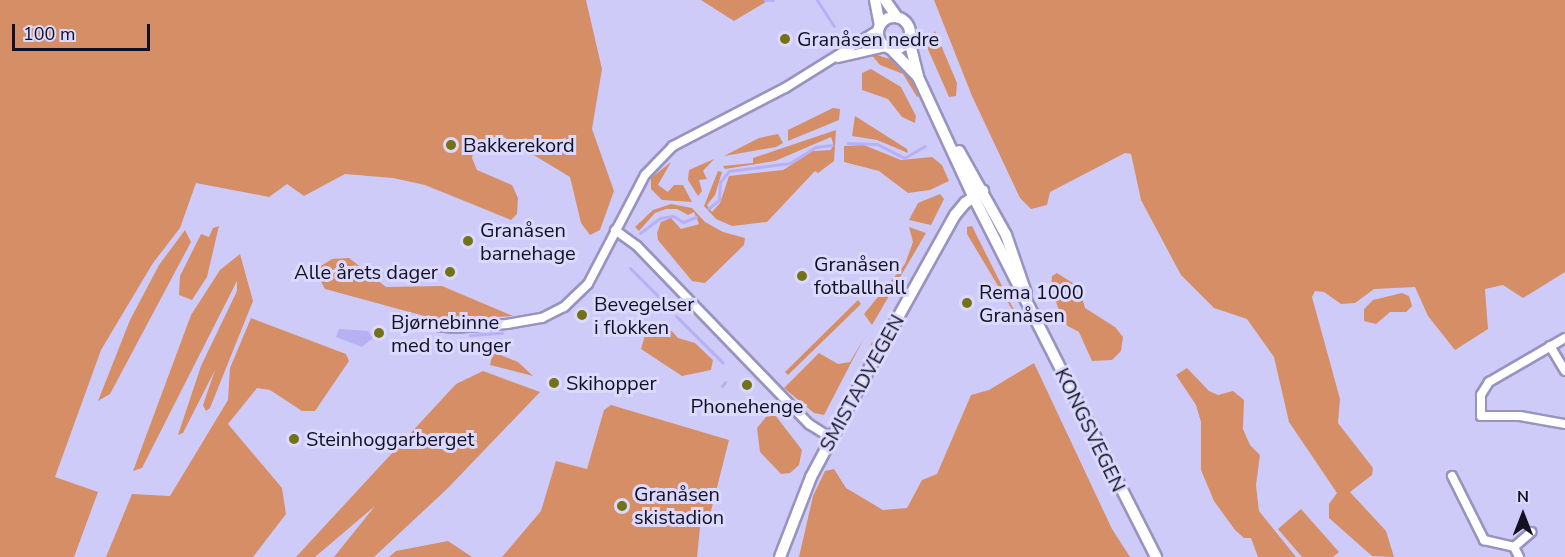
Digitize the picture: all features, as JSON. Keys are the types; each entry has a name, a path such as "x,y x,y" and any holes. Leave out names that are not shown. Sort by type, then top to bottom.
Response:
{"main road":[{"name":"KONGSVEGEN","path":"875,0 879,40 918,77"},
{"name":"KONGSVEGEN","path":"885,0 897,17 909,26 909,40 918,77 978,194 1028,302 1155,557"},
{"path":"879,27 887,18 897,17"},
{"path":"889,48 901,47 909,40"},
{"name":"SMISTADVEGEN","path":"780,557 831,438 955,215 978,194"}],"street":[{"path":"413,323 462,328 525,322 552,314 588,284 645,175 673,146 837,58 879,27"},
{"path":"837,58 889,48"},
{"path":"615,230 636,246 809,424 831,438"},
{"path":"1565,338 1483,388 1481,416 1520,416 1565,424"},
{"path":"1550,346 1565,371"},
{"path":"1452,476 1484,540 1514,547"},
{"path":"1514,547 1531,532"},
{"path":"1514,547 1519,557"}],"shaded area":[{"path":"0,0 586,0 602,69 592,129 614,191 600,230 590,235 581,223 570,177 504,137 492,137 475,146 472,158 477,170 512,185 518,198 517,214 511,220 425,185 393,178 345,174 304,196 287,184 269,197 196,183 180,228 153,263 101,350 55,477 98,492 74,557 0,557"},
{"path":"701,0 769,0 734,21"},
{"path":"934,0 1565,0 1565,272 1523,298 1503,285 1485,289 1488,329 1455,350 1428,316 1415,287 1374,289 1355,303 1341,304 1324,292 1315,291 1312,297 1340,399 1338,423 1373,468 1372,475 1350,492 1386,531 1394,557 1372,556 1329,518 1329,504 1337,493 1289,422 1274,357 1247,319 1214,308 1181,275 1141,200 1131,154 1125,153 1050,192 1047,205 1031,209 1020,198 972,96"},
{"path":"935,31 957,83 956,96 949,97 927,47"},
{"path":"870,53 897,61 922,95 917,97 903,74 880,65"},
{"path":"871,69 901,87 916,116 915,123 902,117 888,99 862,90 862,73"},
{"path":"833,108 840,109 839,120 788,141 788,130"},
{"path":"855,116 907,149 908,153 877,140 852,136"},
{"path":"836,130 834,161 818,173 815,171 767,222 732,226 716,219 704,206 718,171 722,172 715,195 707,205 712,212 720,203 729,176 783,170 813,151 831,150 833,143 831,137 775,161 725,169 723,166 753,163 753,158"},
{"path":"778,134 783,143 776,147 724,156 759,138"},
{"path":"864,145 901,160 932,157 942,165 949,181 930,190 908,193 879,171 844,162 844,146"},
{"path":"714,159 703,171 707,179 699,180 702,191 698,196 688,180 689,170"},
{"path":"671,162 658,185 668,192 674,185 683,185 692,202 662,200 651,189 651,178"},
{"path":"940,194 944,199 931,225 909,220 918,203"},
{"path":"671,204 692,208 705,222 723,232 745,238 744,245 705,283 692,281 658,240 657,233 661,222 671,218 681,229 699,224 694,212 688,215 677,209 666,209 655,213 639,231 635,227 653,210"},
{"path":"219,226 207,277 192,300 179,295 180,276 201,234 209,237 213,228"},
{"path":"972,226 1013,311 967,234 967,227"},
{"path":"909,227 926,233 872,325 864,314 905,264 913,242"},
{"path":"185,230 191,242 110,394 98,401 130,320 159,265"},
{"path":"240,254 253,301 210,408 206,411 203,405 215,370 183,433 178,435 201,366 237,291 237,281 142,468 133,471 191,315 220,270"},
{"path":"349,258 386,287 442,286 513,316 439,320 325,289 318,276 321,266 332,259"},
{"path":"1057,273 1079,287 1085,308 1115,327 1123,337 1121,351 1112,360 1092,361 1079,332 1064,324 1051,288 1052,276"},
{"path":"1402,293 1409,296 1412,306 1406,312 1390,312 1376,324 1364,321 1364,309 1373,300"},
{"path":"858,300 861,304 788,375 785,372"},
{"path":"251,318 346,354 349,361 315,411 302,411 270,390 257,388 228,424 282,488 286,514 253,557 106,557 132,494 170,496 228,400 230,368"},
{"path":"643,321 667,326 678,338 695,343 713,360 711,370 682,376 641,349 645,335 639,326"},
{"path":"339,329 368,331 373,338 362,347 336,337"},
{"path":"864,338 824,415 814,413 784,388 819,353 838,364 850,362"},
{"path":"872,342 877,344 848,415 843,413"},
{"path":"493,352 518,362 533,376 490,365"},
{"path":"1034,363 1112,529 1130,557 799,557 813,496 825,471 834,469 846,488 883,510 907,508 922,480 937,474 971,395 989,390"},
{"path":"1187,368 1209,391 1218,395 1233,391 1244,400 1243,429 1250,445 1260,455 1256,485 1259,511 1296,557 1258,557 1251,538 1244,538 1235,530 1214,501 1201,470 1201,422 1196,405 1176,375"},
{"path":"483,371 540,392 447,489 374,557 334,557 375,506 315,557 296,557 456,384"},
{"path":"611,405 729,440 710,515 701,518 697,557 502,557 541,511 556,461 587,469 604,410"},
{"path":"775,415 802,450 799,465 790,473 781,474 760,452 757,428 766,417"},
{"path":"1301,509 1339,552 1333,557 1302,557 1278,529"},
{"path":"448,541 472,557 389,557 396,551"}],"waterway":[{"path":"765,0 773,0"},
{"path":"817,0 834,26"},
{"path":"848,143 877,144 904,158 925,146"},
{"path":"709,208 719,200 720,182 729,171 790,163 816,147 832,145"},
{"path":"640,233 660,218 673,216 683,222 696,217"},
{"path":"630,268 664,302"},
{"path":"676,316 723,363"},
{"path":"470,335 502,333"},
{"path":"722,386 725,382"}],"place":[{"name":"Granåsen nedre","path":"785,39"},
{"name":"Bakkerekord","path":"451,145"},
{"name":"Granåsen barnehage","path":"468,241"},
{"name":"Alle årets dager","path":"450,272"},
{"name":"Granåsen fotballhall","path":"802,276"},
{"name":"Rema 1000 Granåsen","path":"967,303"},
{"name":"Bevegelser i flokken","path":"582,315"},
{"name":"Bjørnebinne med to unger","path":"379,333"},
{"name":"Skihopper","path":"554,383"},
{"name":"Phonehenge","path":"747,385"},
{"name":"Steinhoggarberget","path":"294,439"},
{"name":"Granåsen skistadion","path":"622,506"}]}
